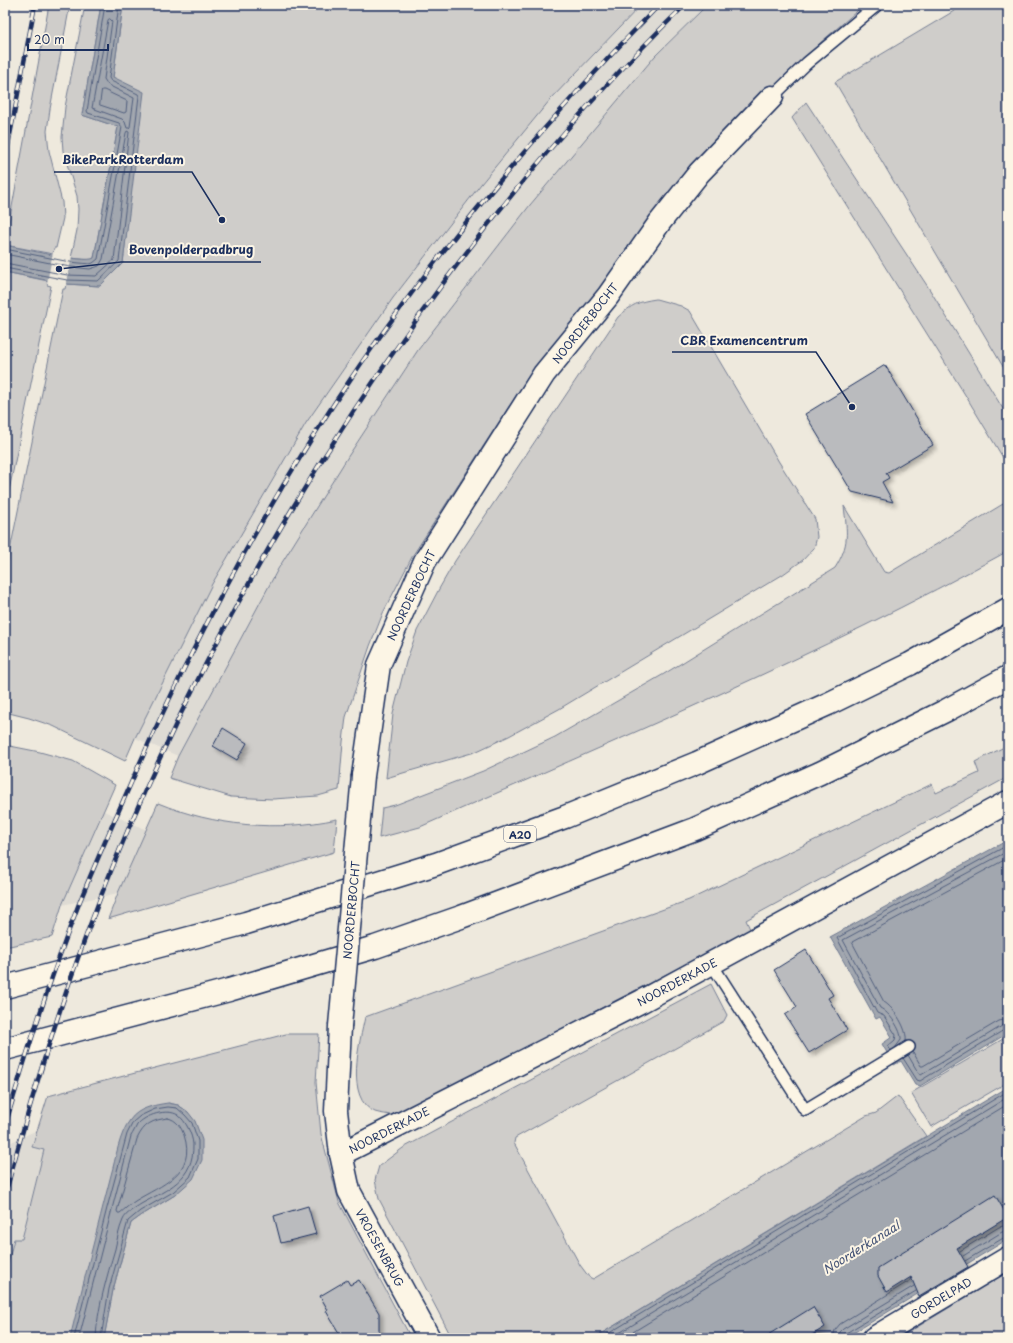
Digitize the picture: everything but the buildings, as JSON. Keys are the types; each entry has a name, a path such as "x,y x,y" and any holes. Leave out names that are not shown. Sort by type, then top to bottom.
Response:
{"main road":[{"name":"NOORDERBOCHT","path":"342,1154 336,1111 340,1026 363,776 379,665 425,561 544,374 608,296 660,222 699,173 772,97"},
{"name":"A20","path":"5,987 246,923 436,864 565,817 697,763 828,704 910,664 1008,609"},
{"path":"5,1049 237,988 375,947 461,918 695,829 820,773 1008,677"},
{"name":"NOORDERKADE","path":"342,1154 628,1008 1008,802"},
{"name":"VROESENBRUG","path":"342,1154 350,1191 429,1338"},
{"name":"GORDELPAD","path":"874,1338 1008,1258"}],"lane":[{"path":"772,97 807,63 877,5"},
{"path":"711,963 805,1110 909,1047"}],"shaded area":[{"path":"49,5 70,5 47,131 49,151 62,202 63,218 56,248 54,248 53,254 5,245"},
{"path":"85,5 101,5 82,115 118,127 94,258 90,260 71,258 77,230 78,209 77,196 63,151 62,137 65,107"},
{"path":"123,5 641,5 550,100 481,184 393,298 306,423 212,584 125,761 53,726 5,712 5,575 63,289 65,289 66,284 100,286 123,263 133,176 113,78"},
{"path":"641,5 707,5 655,56 530,205 418,350 349,455 278,569 178,756 135,738 212,584 306,423 393,298 481,184 550,100"},
{"path":"707,5 864,5 820,43 704,163 633,254 530,374 413,555 383,613 346,717 339,790 318,796 273,799 231,797 169,778 178,756 278,569 349,455 418,350 530,205 655,56"},
{"path":"964,5 1008,5 1008,375 835,82"},
{"path":"806,102 930,290 1008,417 1008,466 792,118"},
{"path":"5,272 48,281 47,285 51,286 5,510"},
{"path":"656,299 681,306 690,311 779,462 815,519 817,537 814,548 803,560 782,575 559,709 509,736 475,752 386,778 393,714 406,662 417,631 439,589 455,561 618,317 636,304"},
{"path":"1008,501 1008,551 864,626 643,729 420,827 379,838 382,808 395,805 483,771 555,737 664,674 835,568 840,560 845,545 846,524 844,506 884,572 889,573"},
{"path":"5,745 40,752 73,761 115,785 62,905 52,937 5,947 5,851 7,845 5,835"},
{"path":"1008,745 1008,777 746,920 750,929 732,940 394,1116 375,1112 365,1105 360,1095 357,1083 356,1069 365,1017 689,900 932,784 936,793 979,773 975,762"},
{"path":"158,803 179,811 223,822 269,826 314,823 337,819 334,852 108,919"},
{"path":"104,811 147,830 118,893 62,905"},
{"path":"711,984 727,1015 724,1021 515,1138 514,1143 580,1265 589,1277 593,1279 866,1116 876,1113 898,1096 926,1136 594,1338 452,1338 379,1199 375,1180 379,1166 403,1148"},
{"path":"286,1034 319,1034 316,1082 321,1134 339,1202 411,1338 104,1338 113,1290 131,1223 175,1195 188,1112 178,1105 168,1103 70,1338 5,1338 5,1275 14,1239 22,1239 44,1150 32,1147 48,1096"},
{"path":"1008,1036 1008,1082 931,1127 911,1093"},
{"path":"37,1130 32,1147 44,1150 22,1239 14,1239 5,1275 5,1145"},
{"path":"1008,1272 1008,1338 899,1338"}],"water":[{"path":"101,5 123,5 113,77 144,92 123,263 100,286 66,284 5,272 5,245 78,259 94,258 118,127 82,115"},
{"path":"1008,840 1008,1033 920,1086 915,1084 901,1061 894,1065 882,1044 892,1037 880,1017 876,1019 830,937"},
{"name":"Noorderkanaal","path":"1008,1087 1008,1239 845,1338 594,1338"},
{"path":"168,1103 178,1105 188,1112 195,1121 202,1140 202,1160 193,1179 175,1195 131,1223 113,1290 104,1338 70,1338 120,1139 126,1126 137,1113 152,1106"}],"pier":[{"path":"53,252 72,256 66,286 47,283"}],"railway":[{"path":"5,11 6,5"},
{"path":"5,161 35,5"},
{"path":"5,1126 49,985 91,873 178,681 233,573 263,520 326,416 360,365 429,270 502,178 540,134 659,5"},
{"path":"5,1195 49,1044 101,896 167,743 243,594 328,450 374,380 452,271 514,192 580,115 614,77 685,5"}],"place":[{"name":"BikeParkRotterdam","path":"222,220"},
{"name":"Bovenpolderpadbrug","path":"59,269"},
{"name":"CBR Examencentrum","path":"852,407"}]}
